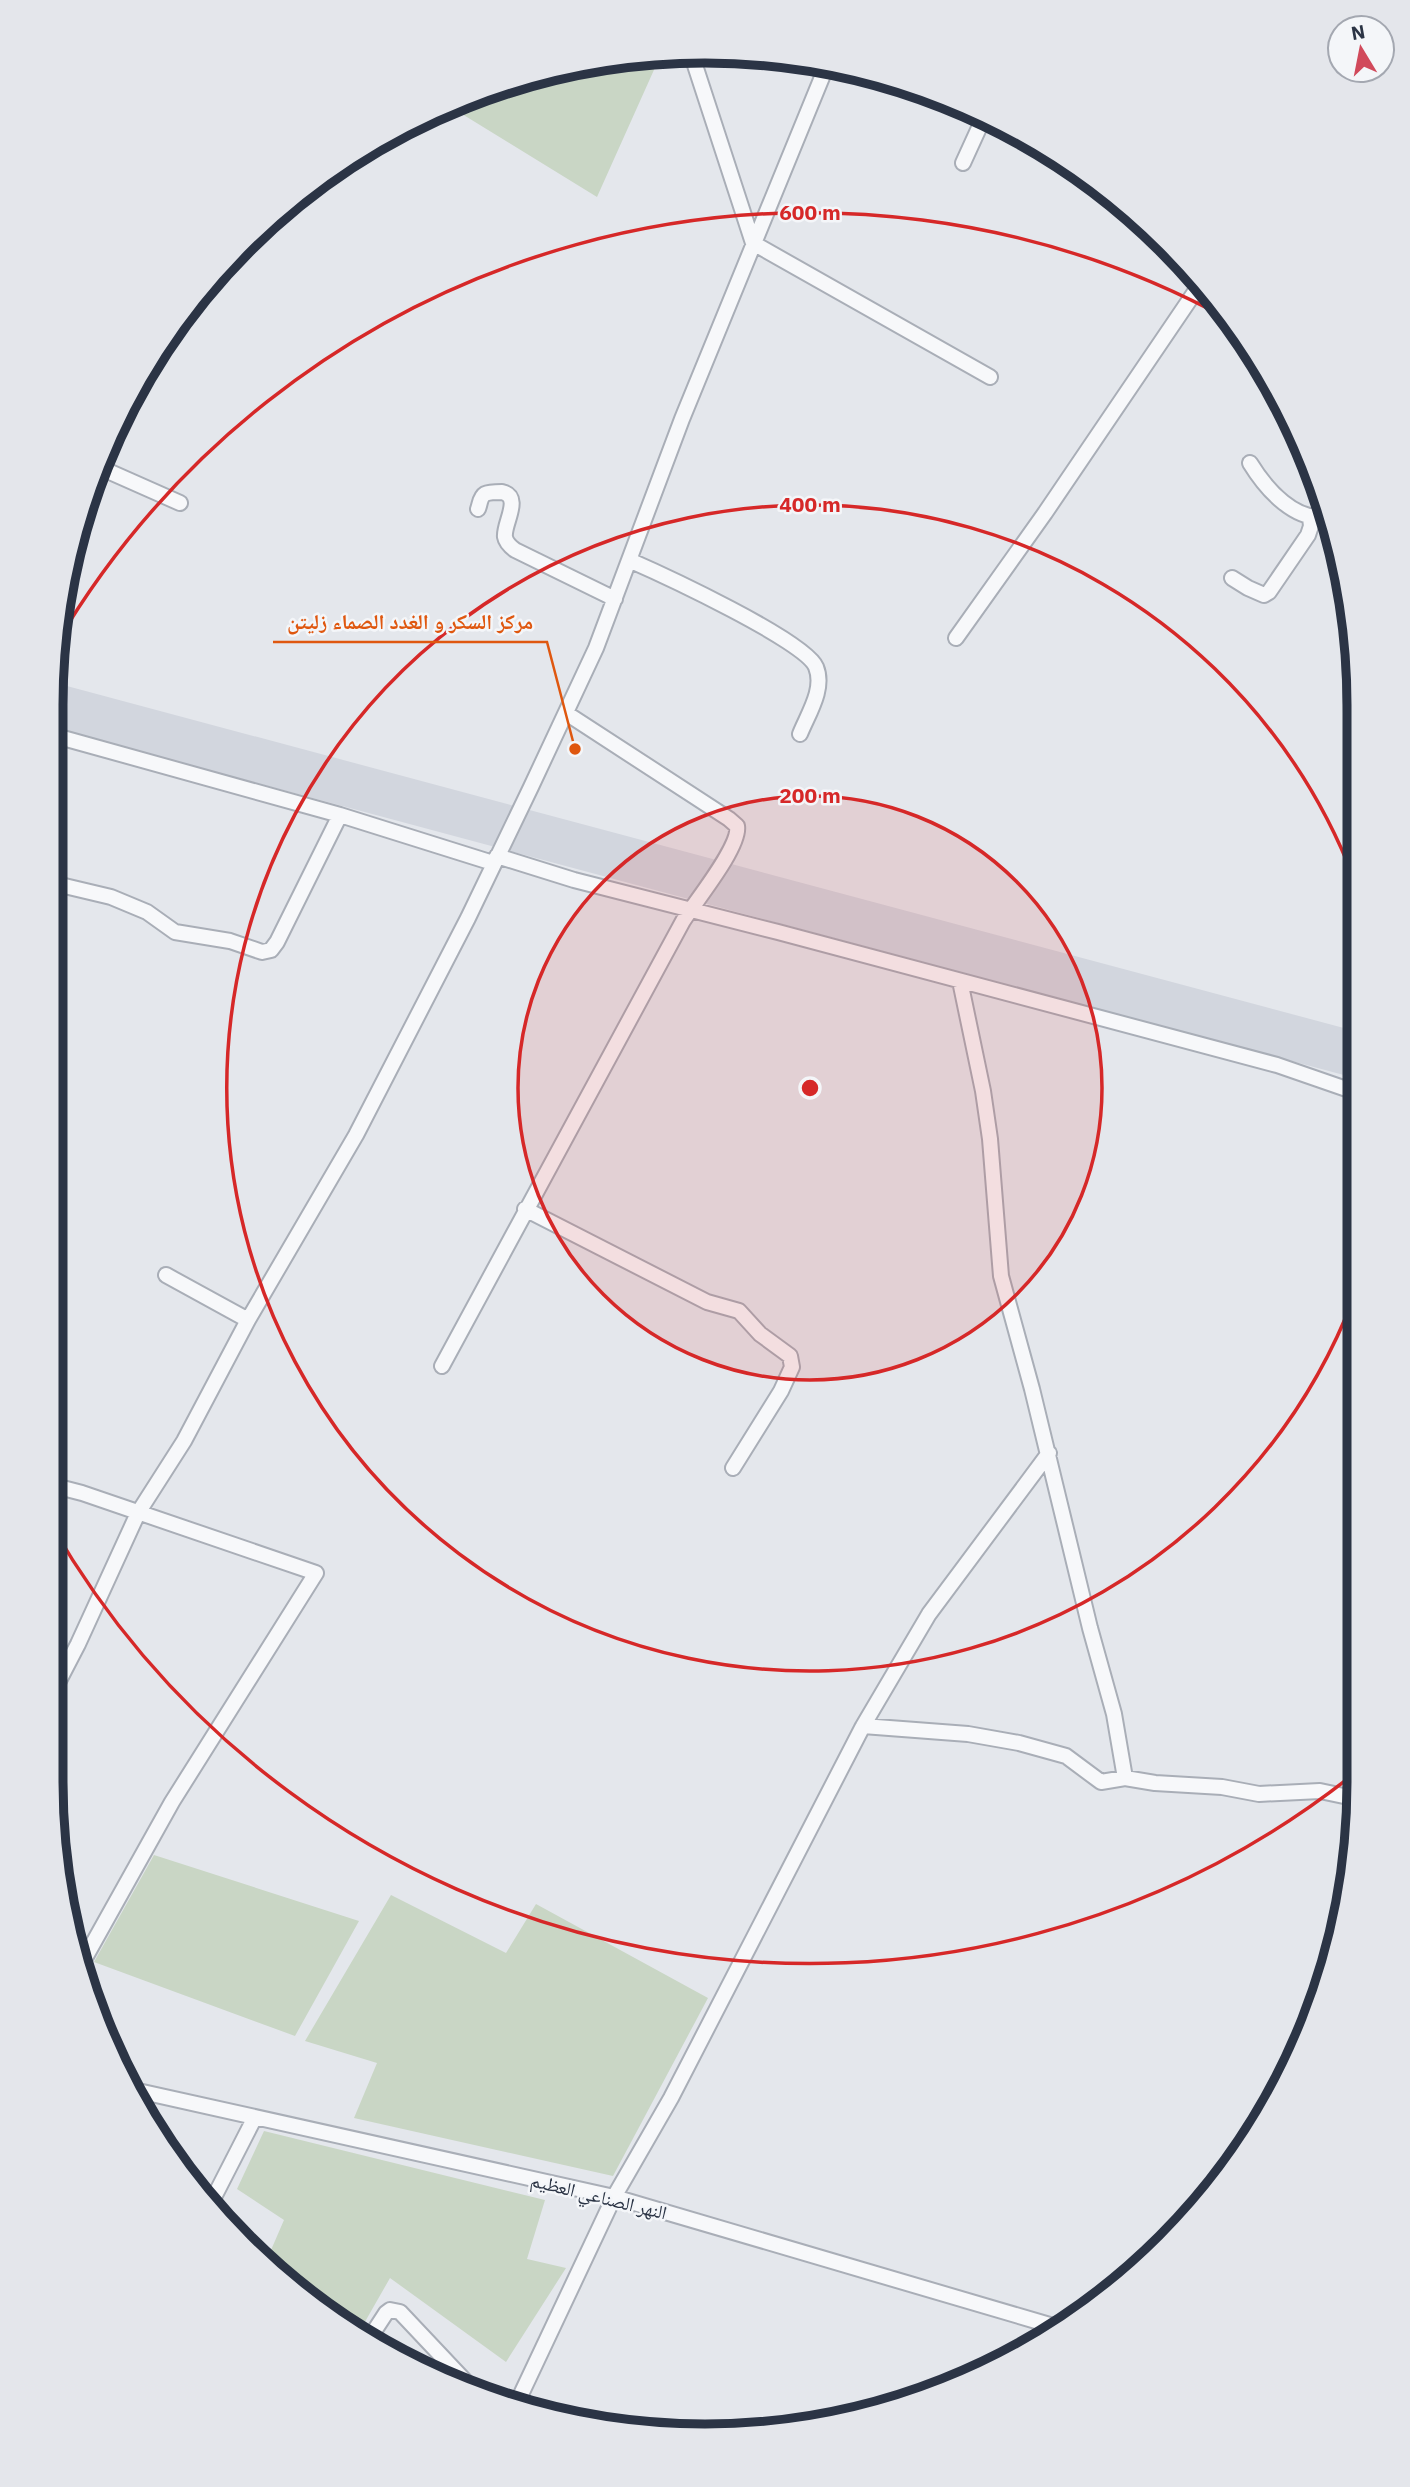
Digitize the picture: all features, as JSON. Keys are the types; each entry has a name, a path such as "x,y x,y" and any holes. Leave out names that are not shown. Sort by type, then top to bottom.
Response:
{"street":[{"path":"694,63 753,243 990,377"},
{"path":"63,1673 138,1513 184,1440 247,1320 356,1135 468,918 566,713 591,659 682,419 823,74"},
{"path":"963,163 980,125"},
{"path":"956,638 1045,513 1195,291"},
{"path":"1250,463 1282,502 1310,518 1318,517"},
{"path":"108,471 180,503"},
{"path":"478,509 482,496 487,493 502,492 509,496 512,501 505,537 508,544 528,557 615,598"},
{"path":"1232,578 1259,594 1269,592 1308,535 1310,518"},
{"path":"629,560 716,600 812,660 820,681 800,734"},
{"path":"442,1366 690,910 734,846 738,834 737,826 566,713"},
{"path":"63,738 495,860 1277,1065 1347,1089"},
{"path":"63,886 111,897 147,912 175,932 230,941 262,952 271,950 340,815"},
{"path":"960,981 988,1127 1001,1276 1114,1714 1125,1778"},
{"path":"525,1209 707,1302 739,1311 760,1334 790,1356 792,1367 784,1384 733,1468"},
{"path":"166,1275 247,1320"},
{"path":"520,2396 614,2197 677,2086 863,1726 929,1614 1048,1454"},
{"path":"63,1489 316,1573 172,1802 87,1954"},
{"path":"863,1726 968,1734 1019,1743 1066,1756 1101,1782 1125,1778 1155,1783 1222,1787 1259,1794 1320,1791 1347,1797"},
{"name":"النهر الصناعي العظيم","path":"143,2092 614,2197 1048,2325"},
{"path":"215,2196 255,2117"},
{"path":"374,2332 386,2313 390,2310 400,2312 460,2375"}],"shaded area":[{"path":"63,685 1347,1029 1347,1076 63,731"}],"green space":[{"path":"656,65 597,197 459,112 499,97 580,75"},
{"path":"154,1855 359,1921 295,2036 94,1962"},
{"path":"391,1895 506,1953 536,1904 708,1998 613,2176 354,2118 377,2063 305,2041"},
{"path":"264,2131 545,2200 527,2259 566,2268 506,2362 390,2278 363,2325 348,2316 270,2253 284,2220 237,2189"}],"place":[{"name":"مركز السكر و الغدد الصماء زليتن","path":"575,749"}]}
